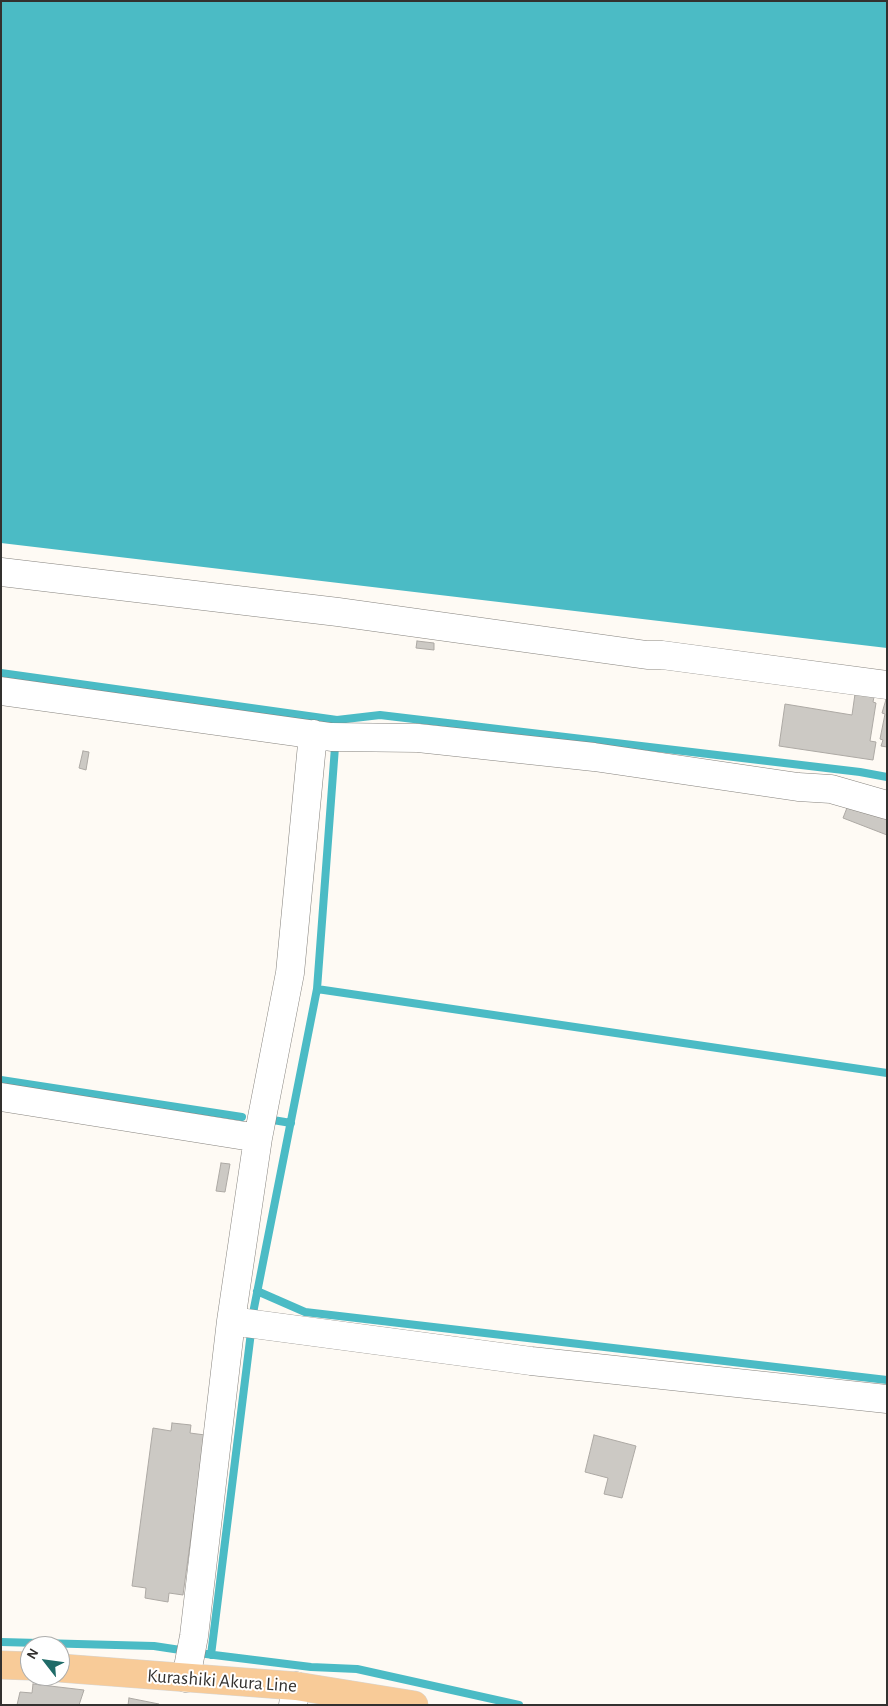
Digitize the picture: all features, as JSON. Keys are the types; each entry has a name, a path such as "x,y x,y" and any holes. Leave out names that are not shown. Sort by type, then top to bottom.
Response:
{"main road":[{"path":"1,1666 20,1666"},
{"name":"Kurashiki Akura Line","path":"70,1668 187,1670 295,1695 414,1705"}],"street":[{"path":"1,572 338,612 648,655 662,655 887,685"},
{"path":"1,691 330,736 418,738 594,757 798,787 831,789 887,805"},
{"path":"187,1670 248,1323 258,1138 290,974 330,736"},
{"path":"1,1097 258,1138"},
{"path":"248,1323 532,1361 887,1399"}],"water":[{"path":"1,1 887,1 887,648 1,543"}],"building":[{"path":"417,641 434,643 434,650 416,648"},
{"path":"855,694 874,697 873,702 876,703 870,741 876,742 873,760 779,746 785,704 852,715"},
{"path":"887,696 887,747 881,746 883,740 880,739 885,714 882,713"},
{"path":"83,751 89,752 86,770 79,768"},
{"path":"852,795 887,805 887,835 843,818"},
{"path":"221,1163 230,1164 225,1192 216,1191"},
{"path":"172,1423 191,1425 190,1433 205,1435 183,1595 169,1593 168,1602 145,1598 146,1588 132,1586 153,1428 171,1431"},
{"path":"594,1435 636,1446 622,1498 604,1494 608,1478 585,1472"},
{"path":"33,1686 84,1690 79,1705 17,1705 20,1692 32,1693"},
{"path":"129,1698 159,1704 159,1705 128,1705"}],"waterway":[{"path":"1,673 337,720 380,715 860,772 887,777"},
{"path":"211,1655 254,1308 317,989 337,720"},
{"path":"317,989 887,1073"},
{"path":"1,1080 242,1117"},
{"path":"273,1120 291,1123"},
{"path":"257,1291 305,1312 887,1380"},
{"path":"1,1642 154,1646 187,1651"},
{"path":"206,1654 311,1667 357,1669 519,1705"}]}
